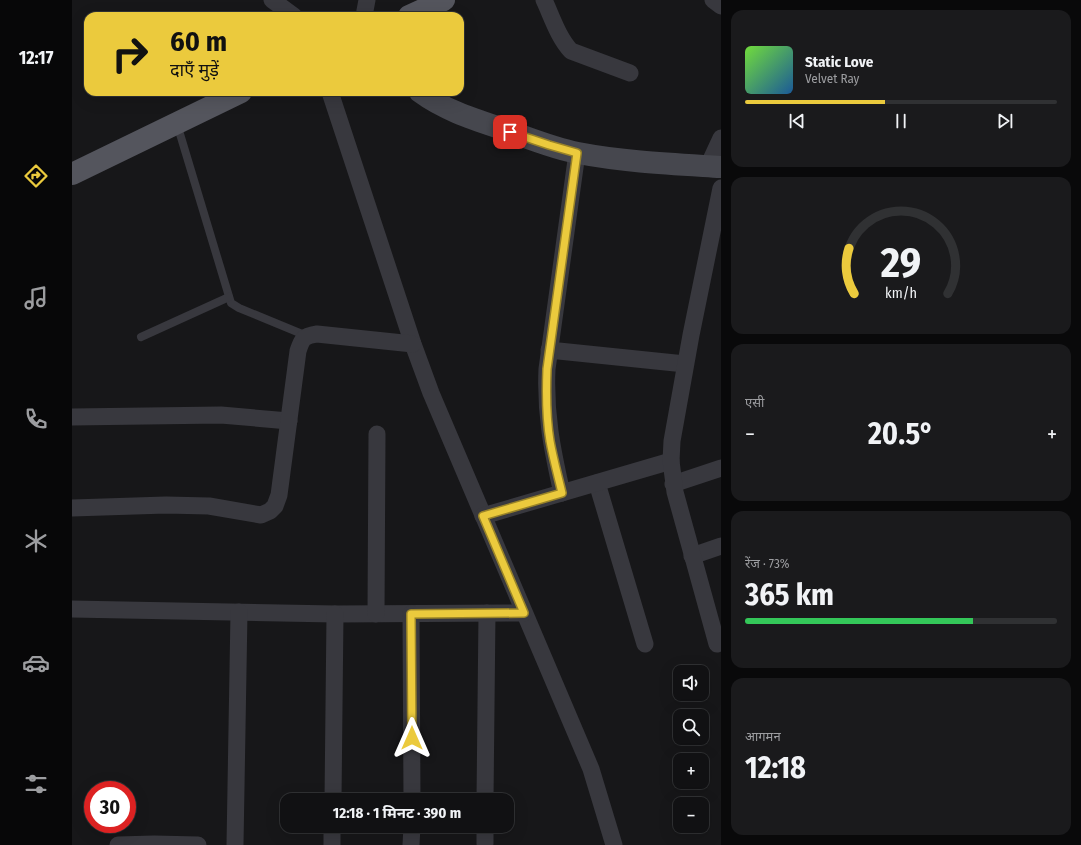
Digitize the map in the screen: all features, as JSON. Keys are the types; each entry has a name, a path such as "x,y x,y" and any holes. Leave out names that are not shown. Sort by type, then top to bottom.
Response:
{"main road":[{"path":"418,12 444,0"},
{"path":"72,174 233,96"}],"street":[{"path":"272,0 288,12"},
{"path":"365,12 367,0"},
{"path":"544,0 560,35 565,44 572,51 630,73"},
{"path":"713,0 721,6"},
{"path":"331,96 412,344 439,415 591,769 614,845"},
{"path":"425,96 449,109 471,118 577,153 649,163 714,167 721,138"},
{"path":"562,493 550,440 546,383 577,153"},
{"path":"717,644 673,484 671,462 672,441 685,364 721,188"},
{"path":"72,508 187,505 209,506 261,515 270,511 275,506 279,495 298,352 301,341 307,336 317,334 412,344"},
{"path":"550,350 685,364"},
{"path":"72,417 221,415 289,421"},
{"path":"376,614 377,434"},
{"path":"483,516 671,462"},
{"path":"673,484 721,468"},
{"path":"597,483 645,644"},
{"path":"692,556 721,546"},
{"path":"72,609 335,614 524,613"},
{"path":"235,845 239,612"},
{"path":"485,793 487,613"},
{"path":"333,793 335,614"},
{"path":"411,614 412,793"},
{"path":"332,833 332,845"},
{"path":"411,845 412,833"},
{"path":"118,845 198,845"}],"lane":[{"path":"176,123 231,303 234,306 307,336"},
{"path":"141,337 229,297"}],"route":[{"path":"412,738 411,614 524,613 483,516 562,493 550,440 546,390 547,369 577,153 510,132"}]}
